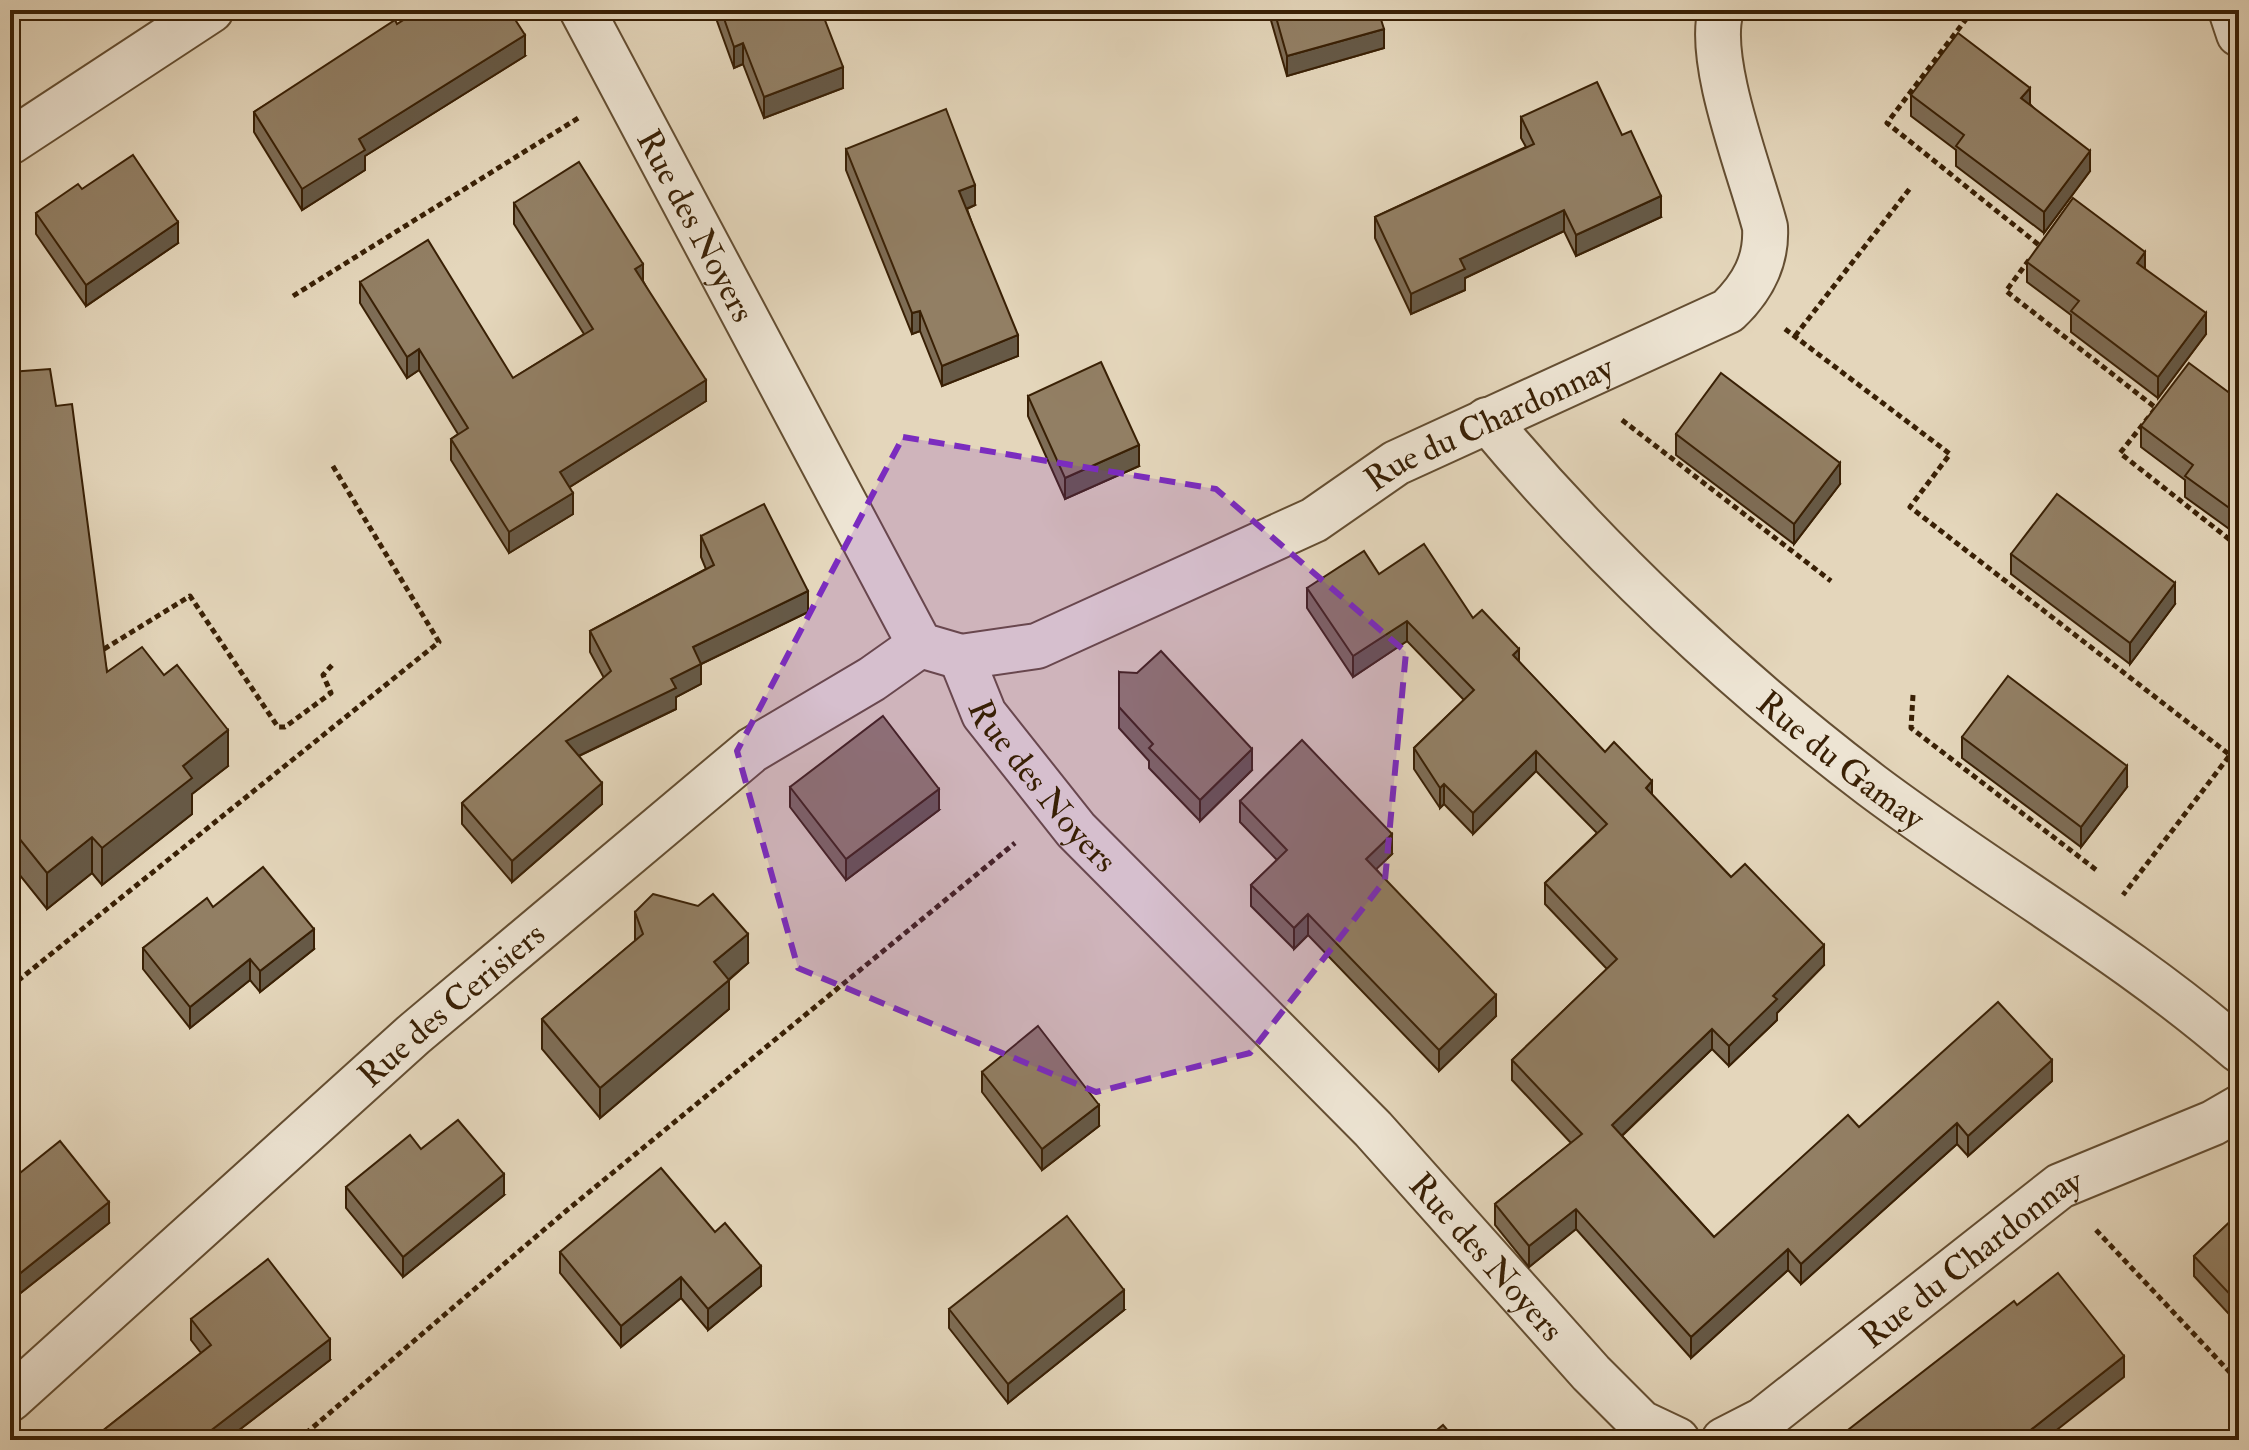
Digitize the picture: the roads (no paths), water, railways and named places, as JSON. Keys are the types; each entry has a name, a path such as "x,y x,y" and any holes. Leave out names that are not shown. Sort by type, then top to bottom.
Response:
{"street":[{"path":"10,142 211,10"},
{"name":"Rue des Noyers","path":"582,10 940,651 984,714 1076,830 1373,1129 1591,1373 1641,1423 1677,1440"},
{"name":"Rue du Chardonnay","path":"940,651 1037,646 1314,520 1396,463 1728,311 1743,296 1760,267 1766,247 1765,227 1721,69 1717,24 1721,10"},
{"path":"2231,10 2239,34"},
{"name":"Rue du Gamay","path":"1487,420 1544,489 1734,672 1871,785 2087,936 2239,1050"},
{"name":"Rue des Cerisiers","path":"10,1399 413,1035 752,750 872,679 940,651"},
{"name":"Rue du Chardonnay","path":"1724,1440 1763,1420 2060,1186 2213,1123 2239,1108"}]}
